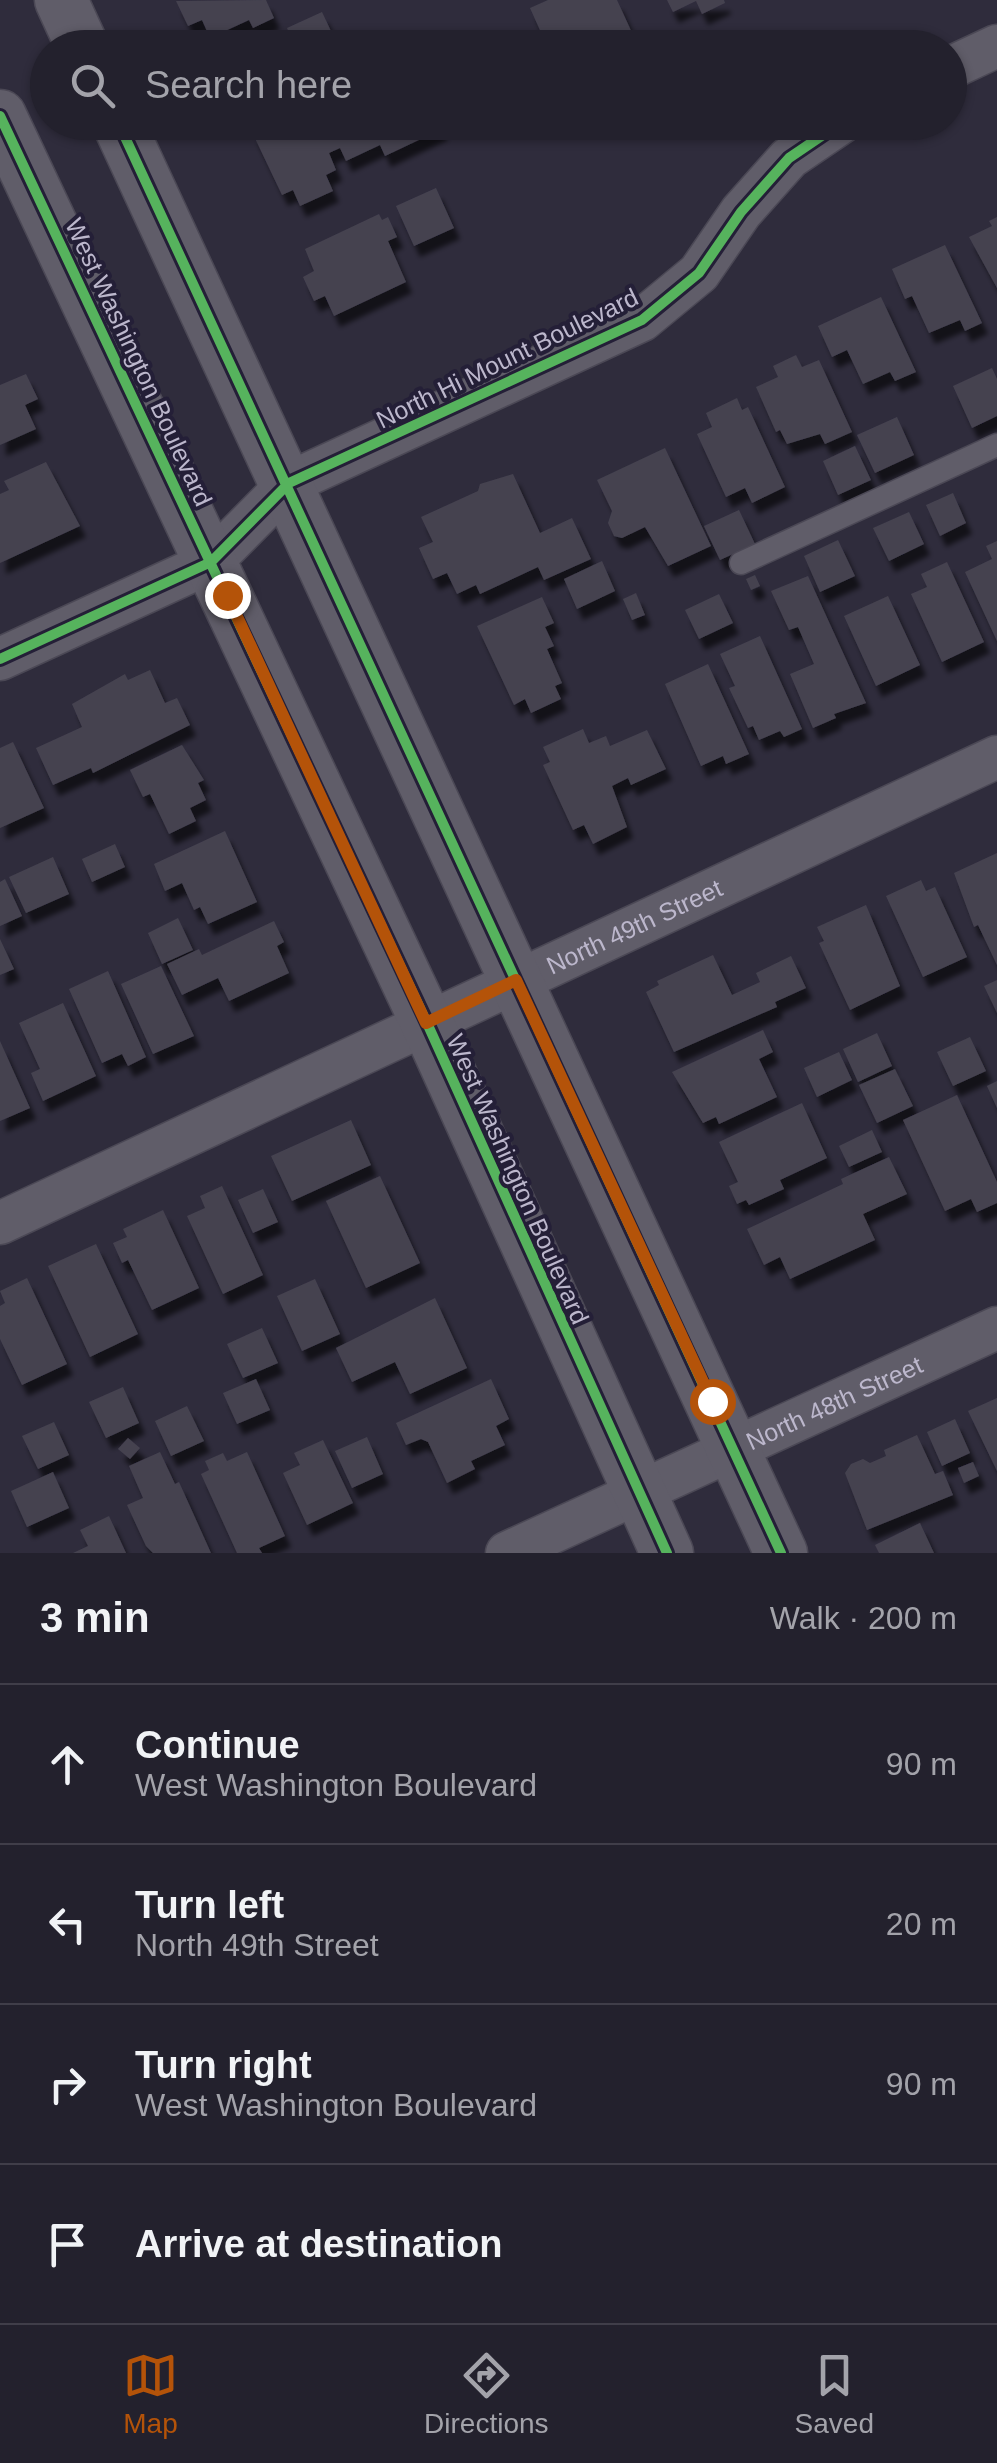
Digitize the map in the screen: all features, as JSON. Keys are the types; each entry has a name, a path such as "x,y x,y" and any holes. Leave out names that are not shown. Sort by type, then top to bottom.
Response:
{"street":[{"path":"61,0 75,30"},
{"path":"967,60 997,46"},
{"name":"West Washington Boulevard","path":"0,116 426,1023 667,1553"},
{"path":"127,140 289,484 780,1553"},
{"name":"North Hi Mount Boulevard","path":"211,562 289,484 642,320 699,272 742,212 789,158 816,140"},
{"path":"0,660 211,562"},
{"name":"North 49th Street","path":"0,1223 997,756"},
{"name":"North 48th Street","path":"507,1553 997,1328"}],"lane":[{"path":"742,562 997,445"}],"building":[{"path":"266,0 274,18 253,28 249,20 227,30 206,30 202,20 188,26 176,1"},
{"path":"548,0 617,0 631,30 540,30 530,8"},
{"path":"667,0 724,0 725,3 702,14 696,1 673,12"},
{"path":"322,12 330,30 288,30"},
{"path":"256,140 419,140 385,156 380,145 346,161 340,148 329,153 336,170 326,175 333,191 300,206 293,190 282,195"},
{"path":"436,188 454,228 414,246 396,206"},
{"path":"379,214 382,220 388,217 397,237 388,241 406,282 334,316 325,296 314,301 303,277 314,271 305,249"},
{"path":"997,217 997,288 969,237 992,226 989,221"},
{"path":"945,245 982,323 965,331 960,320 929,333 912,296 905,299 892,269"},
{"path":"881,297 916,372 895,381 890,372 863,384 847,350 832,357 818,326"},
{"path":"796,355 802,367 819,360 852,432 825,444 820,434 787,444 780,430 776,432 756,387 778,377 773,366"},
{"path":"992,368 997,379 997,416 972,428 953,386"},
{"path":"26,374 38,399 25,405 36,429 0,445 0,385"},
{"path":"737,398 742,410 748,407 785,487 752,503 745,488 726,497 697,434 712,427 706,413"},
{"path":"897,417 914,455 875,473 857,435"},
{"path":"855,446 871,480 838,495 823,461"},
{"path":"665,448 711,546 668,566 645,527 622,538 614,536 608,523 612,511 597,480"},
{"path":"46,462 80,526 0,563 0,494 9,490 4,481"},
{"path":"513,474 540,533 572,518 591,559 544,580 538,567 480,594 476,585 457,594 447,573 433,579 419,548 433,542 421,517 478,491 480,484"},
{"path":"953,493 966,523 940,536 926,505"},
{"path":"739,510 755,544 720,560 704,526"},
{"path":"909,512 924,544 889,561 873,528"},
{"path":"838,540 855,576 820,592 804,556"},
{"path":"997,541 997,641 965,572 992,559 986,546"},
{"path":"602,561 615,591 577,609 564,579"},
{"path":"947,562 984,642 942,662 911,594 927,587 921,574"},
{"path":"755,575 760,586 751,590 746,579"},
{"path":"808,576 866,703 834,714 836,718 813,728 790,674 814,664 798,627 789,630 771,591"},
{"path":"636,593 645,615 632,620 623,599"},
{"path":"719,594 733,623 699,639 685,610"},
{"path":"888,596 920,665 876,686 844,616"},
{"path":"542,597 554,623 545,627 554,646 547,649 562,683 555,686 561,699 531,713 525,699 514,705 477,626"},
{"path":"760,636 802,729 784,737 780,731 759,740 753,726 748,728 729,688 735,686 720,654"},
{"path":"708,664 749,754 726,764 723,756 701,766 665,684"},
{"path":"150,670 165,703 177,698 190,725 93,773 91,768 53,785 36,748 82,727 72,704 125,674 128,680"},
{"path":"583,729 589,743 606,736 610,746 647,730 666,769 631,785 628,778 612,786 627,827 593,844 584,825 573,830 543,765 550,762 543,747"},
{"path":"13,742 44,808 0,828 0,748"},
{"path":"182,745 204,780 198,783 206,800 190,808 196,821 169,834 150,794 143,797 130,770"},
{"path":"225,831 257,902 208,924 200,907 194,910 182,883 165,891 154,864"},
{"path":"115,844 125,867 92,882 82,859"},
{"path":"997,853 997,965 978,925 974,927 954,873"},
{"path":"53,857 69,894 26,913 9,877"},
{"path":"5,879 22,916 0,926 0,882"},
{"path":"921,880 926,891 935,887 967,957 923,977 886,896"},
{"path":"866,905 900,986 850,1010 819,943 824,941 817,927"},
{"path":"178,918 193,950 162,964 148,933"},
{"path":"274,921 284,942 277,946 289,973 229,1001 218,978 182,995 167,964 199,949 202,955"},
{"path":"0,939 14,969 0,975"},
{"path":"713,955 732,995 760,982 756,973 791,956 806,988 775,1002 777,1007 674,1052 646,992 659,985 657,981"},
{"path":"161,966 194,1036 153,1054 121,984"},
{"path":"108,971 146,1057 128,1066 122,1054 102,1063 69,989"},
{"path":"997,980 997,1013 984,986"},
{"path":"63,1003 96,1076 43,1101 31,1073 40,1069 19,1023"},
{"path":"763,1030 773,1052 759,1059 777,1097 719,1124 716,1117 703,1123 672,1072"},
{"path":"877,1033 892,1066 858,1082 843,1049"},
{"path":"970,1037 986,1071 953,1086 937,1052"},
{"path":"0,1041 30,1108 0,1121"},
{"path":"839,1052 852,1080 817,1097 804,1068"},
{"path":"895,1069 913,1106 877,1123 859,1085"},
{"path":"997,1081 997,1108 987,1086"},
{"path":"957,1095 997,1182 997,1203 977,1212 971,1199 945,1211 903,1120"},
{"path":"802,1103 827,1158 780,1180 784,1189 749,1205 746,1200 737,1204 729,1186 738,1182 719,1142"},
{"path":"351,1120 371,1165 292,1201 271,1156"},
{"path":"872,1130 882,1152 849,1167 839,1146"},
{"path":"889,1157 907,1194 863,1214 875,1240 790,1279 780,1257 764,1265 747,1229 843,1184 841,1179"},
{"path":"380,1176 420,1263 366,1288 326,1201"},
{"path":"222,1186 263,1275 223,1294 187,1216 205,1208 200,1196"},
{"path":"263,1189 278,1222 253,1233 238,1200"},
{"path":"163,1210 199,1288 152,1310 128,1260 122,1263 113,1243 127,1237 123,1229"},
{"path":"96,1244 138,1334 90,1357 48,1266"},
{"path":"27,1278 67,1364 22,1385 0,1339 0,1306 5,1303 0,1291"},
{"path":"315,1279 340,1334 302,1351 277,1296"},
{"path":"435,1298 467,1368 410,1394 395,1362 352,1382 336,1348"},
{"path":"262,1328 278,1363 243,1378 227,1344"},
{"path":"256,1379 270,1410 237,1424 223,1393"},
{"path":"491,1379 509,1419 496,1426 505,1445 471,1461 475,1469 447,1483 428,1442 421,1439 406,1445 396,1423"},
{"path":"123,1387 139,1423 106,1438 89,1402"},
{"path":"997,1398 997,1471 968,1411"},
{"path":"187,1406 204,1441 171,1456 155,1421"},
{"path":"955,1419 970,1453 942,1466 927,1432"},
{"path":"54,1422 69,1455 38,1469 22,1436"},
{"path":"917,1435 935,1474 943,1471 953,1495 867,1530 845,1473 851,1464 863,1459 870,1463 886,1456 884,1450"},
{"path":"367,1437 383,1474 352,1488 335,1451"},
{"path":"128,1438 140,1448 130,1459 118,1449"},
{"path":"323,1440 353,1503 307,1525 283,1473 300,1465 294,1453"},
{"path":"160,1452 175,1484 179,1482 211,1553 153,1553 146,1546 127,1505 143,1498 129,1466"},
{"path":"247,1452 285,1536 259,1548 262,1553 237,1553 201,1474 209,1470 205,1461 223,1453 227,1461"},
{"path":"973,1462 979,1476 964,1483 958,1468"},
{"path":"53,1472 69,1508 27,1527 11,1491"},
{"path":"109,1516 126,1553 73,1553 88,1546 80,1530"},
{"path":"920,1523 934,1553 879,1553 875,1545"}],"cycle path":[{"path":"0,116 427,1023 667,1553"},
{"path":"126,140 781,1553"},
{"path":"0,659 211,562 289,483 642,320 699,273 741,212 789,158 816,140"}],"route":[{"path":"227,595 426,1023 516,980 712,1401"}]}
